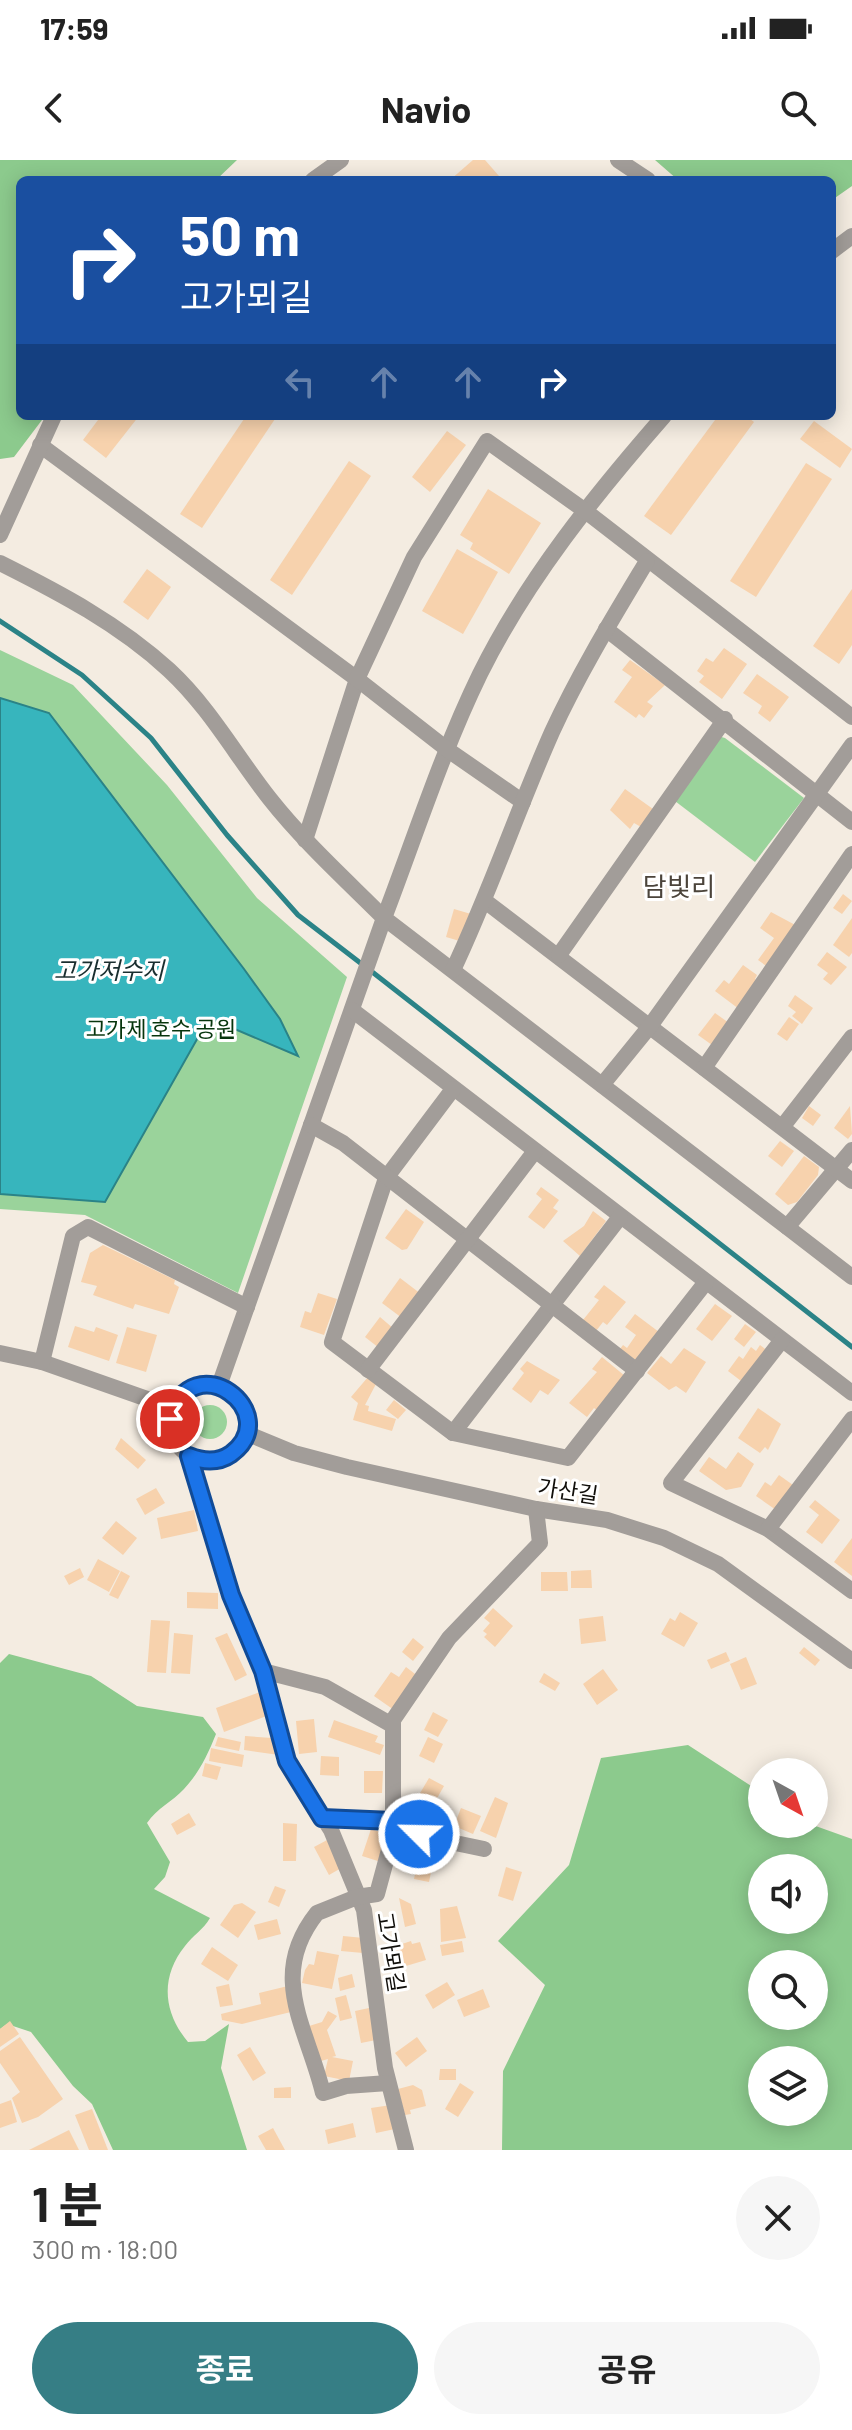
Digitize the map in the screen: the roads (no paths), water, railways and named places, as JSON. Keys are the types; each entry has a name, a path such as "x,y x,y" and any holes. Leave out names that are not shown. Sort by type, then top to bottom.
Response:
{"street":[{"path":"319,176 341,160"},
{"path":"618,160 642,176"},
{"path":"0,535 52,420"},
{"path":"219,1386 377,935 481,673 531,587 584,510 661,420"},
{"path":"305,840 357,679 414,557 487,441 584,510 852,717"},
{"path":"40,445 448,750 523,802"},
{"path":"453,970 485,901 553,731 606,629 647,561"},
{"path":"0,563 65,595 138,644 171,672 203,706 270,799 305,840 384,918 852,1277"},
{"path":"606,629 725,719 852,822"},
{"path":"559,955 725,719"},
{"path":"602,1085 650,1026 852,745"},
{"path":"704,1068 852,854"},
{"path":"485,901 852,1181"},
{"path":"355,1004 453,1089 852,1393"},
{"path":"783,1126 852,1037"},
{"path":"453,1089 386,1178 332,1342 368,1370 453,1433 568,1458 706,1282"},
{"path":"311,1125 343,1143 637,1371"},
{"path":"787,1227 852,1150"},
{"path":"368,1370 535,1151"},
{"path":"453,1433 620,1217"},
{"path":"42,1362 73,1236 88,1227 247,1307"},
{"path":"782,1340 671,1483 768,1529 851,1587"},
{"path":"0,1353 42,1362 173,1408"},
{"path":"197,1386 219,1386 239,1398 245,1409 246,1433 233,1452 223,1458 212,1461 189,1456 174,1440 170,1419 173,1408 179,1398 197,1386"},
{"path":"768,1529 852,1419"},
{"name":"가산길","path":"246,1433 294,1453 347,1467 536,1509 607,1520 664,1538 718,1564 852,1661"},
{"name":"고가뫼길","path":"189,1456 231,1595 263,1671 287,1761 331,1830 357,1897 370,1939 388,2083 406,2150"},
{"path":"388,2083 346,2086 323,2093 293,2002 291,1960 309,1923 324,1908 377,1894 393,1825 392,1725 400,1705 449,1638 540,1543 536,1509"},
{"path":"263,1671 325,1687 392,1725"},
{"path":"322,1818 393,1825 484,1849"}],"water":[{"name":"고가저수지","path":"0,698 49,713 244,969 280,1019 298,1056 209,1018 105,1202 0,1194"}],"waterway":[{"path":"0,621 82,675 151,738 227,835 298,915 363,965"},
{"path":"371,971 852,1347"}],"district":[{"name":"담빛리","path":"679,887"}],"park label":[{"name":"고가제 호수 공원","path":"161,1029"}]}
